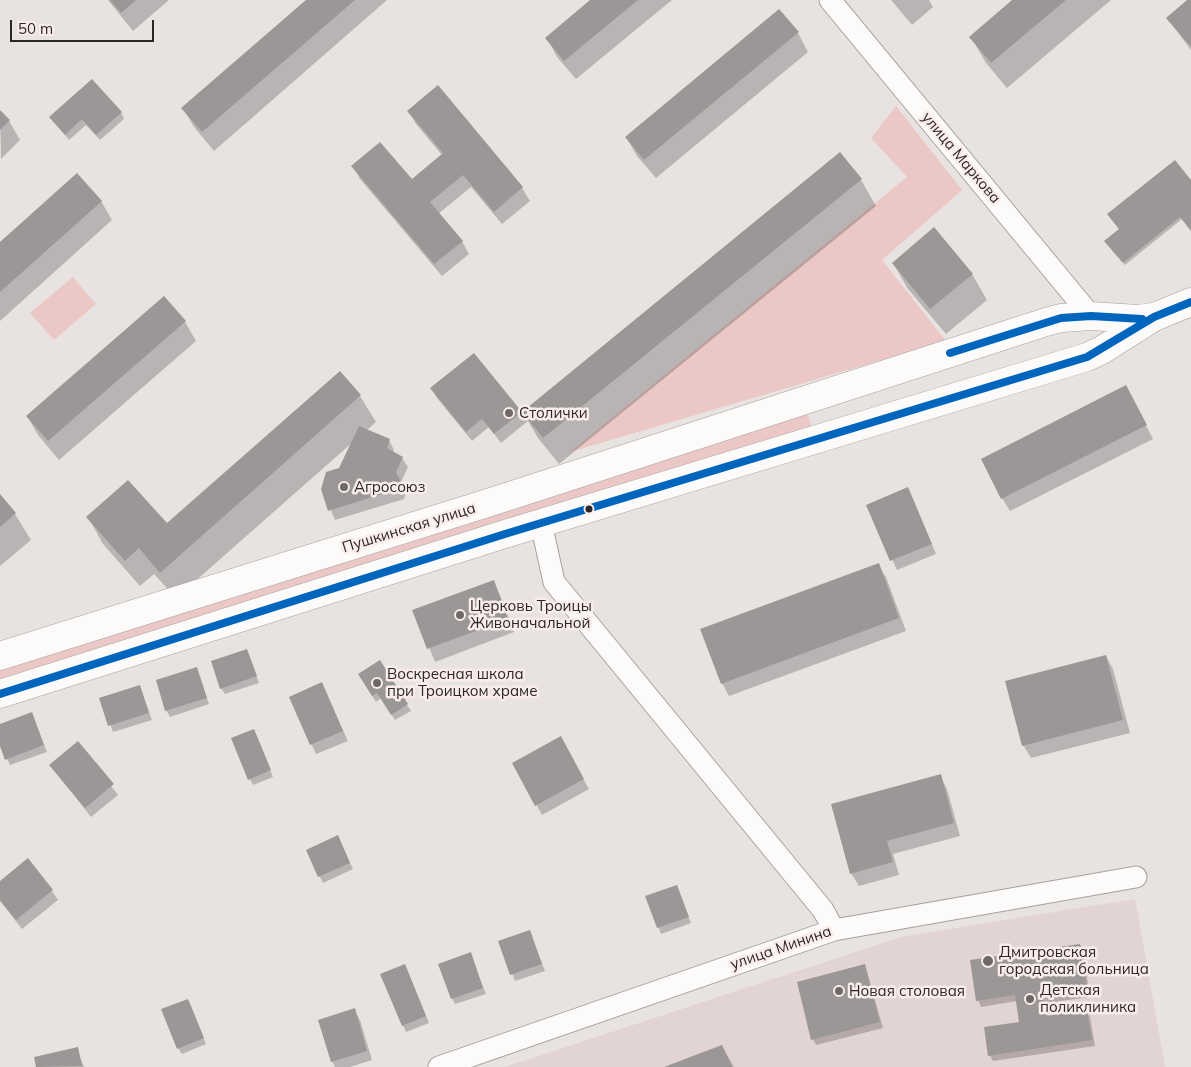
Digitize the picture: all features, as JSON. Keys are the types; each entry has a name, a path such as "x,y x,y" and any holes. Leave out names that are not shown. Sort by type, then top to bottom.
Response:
{"main road":[{"name":"Пушкинская улица","path":"0,694 540,523 1087,357 1102,350 1154,317 1191,302"},
{"name":"Пушкинская улица","path":"0,656 817,397 1046,322 1061,318 1091,316 1138,319 1154,317"},
{"path":"1091,316 1102,350"},
{"path":"817,397 828,436"}],"street":[{"name":"улица Маркова","path":"830,0 1091,316"},
{"path":"540,523 554,582 824,910 834,930"},
{"name":"улица Минина","path":"439,1067 834,930 1136,877"}],"shaded area":[{"path":"896,106 962,190 882,260 946,341 570,452 907,177 871,138"},
{"path":"73,277 96,304 54,340 30,313"},
{"path":"807,412 813,431 0,684 0,664"},
{"name":"Дмитровская городская больница","path":"1135,899 1165,1067 505,1067 901,937"}],"building":[{"path":"110,0 136,0 121,13"},
{"path":"306,0 355,0 202,132 181,108"},
{"path":"590,0 638,0 564,61 545,38"},
{"path":"1012,0 1066,0 991,63 969,37"},
{"path":"1187,0 1191,0 1191,47 1166,18"},
{"path":"779,9 799,32 644,160 625,137"},
{"path":"92,79 122,112 96,135 82,119 65,135 49,117"},
{"path":"438,85 523,187 494,212 463,175 430,202 463,241 434,264 351,166 380,142 412,179 443,153 407,111"},
{"path":"0,110 10,120 0,130"},
{"path":"840,152 862,179 543,438 522,412"},
{"path":"1175,160 1191,180 1191,231 1180,217 1123,263 1104,241 1119,229 1107,214"},
{"path":"77,173 102,201 0,292 0,242"},
{"path":"934,227 973,274 930,309 892,263"},
{"path":"164,296 186,321 48,441 26,416"},
{"path":"474,353 522,412 494,434 482,419 466,432 430,388"},
{"path":"340,371 361,395 160,573 139,548 125,561 86,517 128,480 167,523"},
{"path":"1126,385 1147,425 1001,499 981,459"},
{"path":"359,426 390,439 387,448 403,457 396,472 401,482 401,487 328,511 321,489 326,472 339,468"},
{"path":"908,487 932,544 890,561 866,505"},
{"path":"0,494 16,513 0,527"},
{"path":"879,563 899,618 721,684 700,629"},
{"name":"Церковь Троицы Живоначальной","path":"494,580 508,619 427,649 412,610"},
{"path":"247,649 257,676 220,689 211,661"},
{"path":"1106,655 1123,720 1022,746 1005,681"},
{"path":"380,660 408,704 391,715 377,693 372,696 358,674"},
{"path":"197,667 207,698 165,711 156,680"},
{"path":"322,682 343,731 310,745 289,697"},
{"path":"140,685 149,713 108,726 99,698"},
{"path":"32,712 44,745 5,760 0,746 0,724"},
{"path":"254,729 271,770 248,780 231,738"},
{"path":"561,736 584,779 535,806 512,763"},
{"path":"78,741 114,784 85,808 49,765"},
{"path":"941,774 954,823 887,841 893,862 850,874 831,804"},
{"path":"338,835 350,863 318,877 306,850"},
{"path":"28,858 53,890 16,920 0,900 0,881"},
{"path":"677,885 689,917 657,928 645,896"},
{"path":"530,930 542,964 510,975 498,941"},
{"name":"Детская поликлиника","path":"1080,944 1087,991 1043,997 1046,1016 1087,1010 1092,1040 988,1056 984,1027 1019,1022 1015,995 976,1001 970,960"},
{"path":"471,952 483,988 451,999 438,964"},
{"path":"405,964 426,1016 402,1026 380,974"},
{"path":"865,964 880,1022 811,1040 797,982"},
{"path":"188,999 204,1038 177,1049 161,1009"},
{"path":"355,1008 367,1051 331,1062 318,1020"},
{"path":"722,1045 732,1067 664,1067"},
{"path":"78,1047 82,1066 36,1067 34,1057"}],"transit line":[{"path":"0,694 505,534 1087,357 1154,317 1191,302"},
{"path":"950,353 1061,318 1091,316 1142,319"}],"place":[{"name":"Столички","path":"509,413"},
{"name":"Агросоюз","path":"344,487"},
{"name":"Церковь Троицы Живоначальной","path":"460,615"},
{"name":"Воскресная школа при Троицком храме","path":"377,683"},
{"name":"Дмитровская городская больница","path":"988,961"},
{"name":"Новая столовая","path":"839,991"},
{"name":"Детская поликлиника","path":"1030,999"}]}
